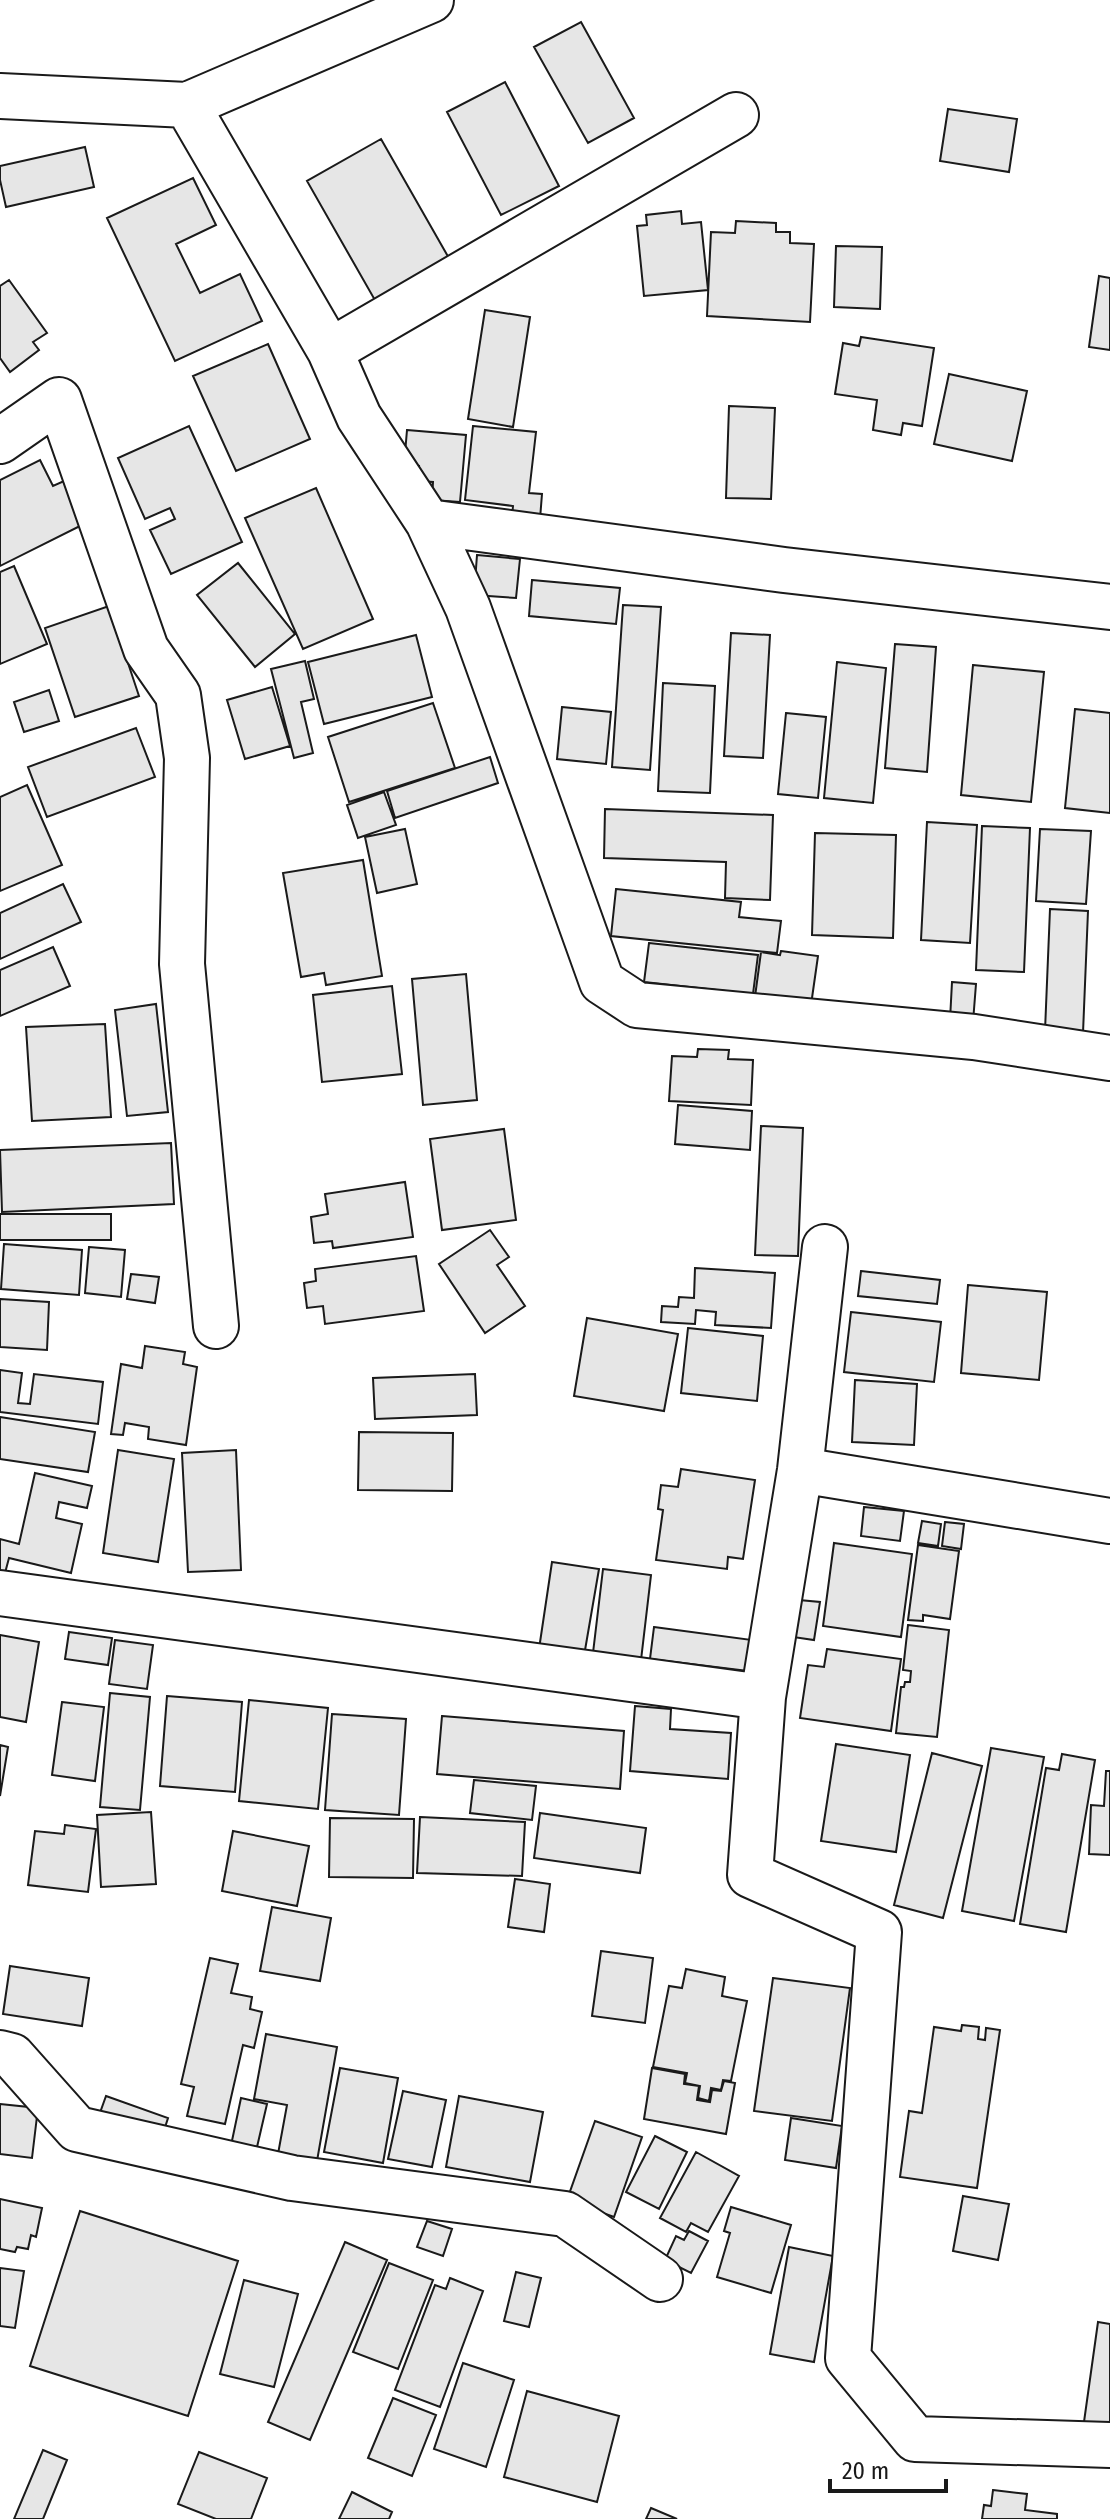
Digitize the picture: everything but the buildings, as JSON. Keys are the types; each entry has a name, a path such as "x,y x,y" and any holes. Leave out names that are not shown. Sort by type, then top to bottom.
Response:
{"street":[{"path":"0,96 187,105 431,0"},
{"path":"187,105 330,351 359,417 428,522 468,608 602,982 637,1005 974,1037 1110,1058"},
{"path":"330,351 736,115"},
{"path":"0,441 59,400 146,649 178,695 187,758 182,964 216,1326"},
{"path":"428,522 784,570 1110,607"},
{"path":"825,1247 800,1470 763,1697 750,1875 879,1932 848,2358 915,2439 1110,2445"},
{"path":"800,1470 1110,1521"},
{"path":"0,1593 763,1697"},
{"path":"0,2053 12,2056 77,2129 292,2178 565,2214 660,2279"}]}
